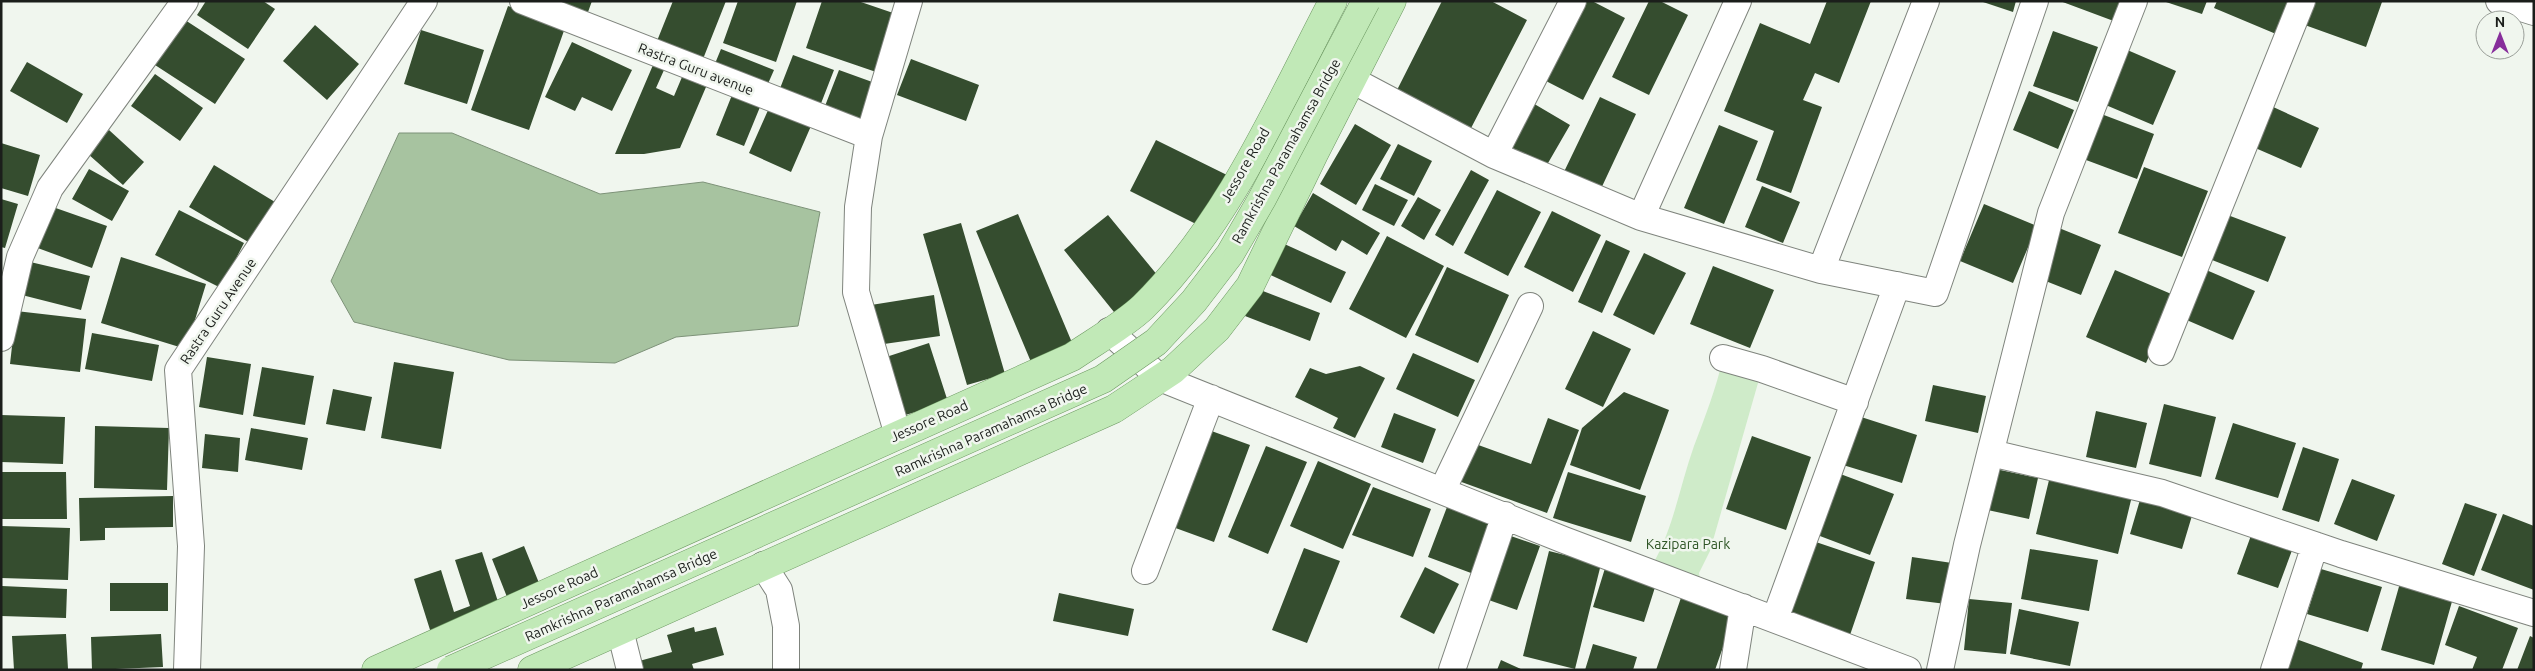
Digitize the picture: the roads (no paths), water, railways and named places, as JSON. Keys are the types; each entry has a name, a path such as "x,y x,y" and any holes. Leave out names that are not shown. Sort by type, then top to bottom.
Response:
{"main road":[{"name":"Jessore Road","path":"376,670 1072,357 1142,308 1181,266 1232,191 1333,1"},
{"name":"Ramkrishna Paramahamsa Bridge","path":"452,670 1104,379 1156,342 1194,301 1230,254 1281,164 1366,1"},
{"path":"532,670 1114,409 1173,370 1217,329 1250,286 1392,1"}],"street":[{"path":"1,338 20,257 50,188 185,1"},
{"name":"Rastra Guru Avenue","path":"187,670 191,546 178,370 424,1"},
{"name":"Rastra Guru avenue","path":"523,1 869,136"},
{"path":"898,435 856,292 858,207 869,136 909,1"},
{"path":"1494,155 1572,1"},
{"path":"1641,217 1738,1"},
{"path":"1821,270 1926,1"},
{"path":"1352,80 1494,155 1641,217 1821,270 1935,293 2036,1"},
{"path":"1940,670 1968,545 2052,213 2134,1"},
{"path":"2161,352 2302,1"},
{"path":"2499,1 2534,12"},
{"path":"1775,619 1897,285"},
{"path":"1442,491 1530,306"},
{"path":"1109,331 1160,378 1505,516 1908,670"},
{"path":"1723,358 1762,369 1855,402"},
{"path":"1145,571 1211,398"},
{"path":"1991,453 2162,493 2316,546 2534,613"},
{"path":"1452,670 1505,516"},
{"path":"2274,670 2316,546"},
{"path":"763,565 778,590 786,626 786,670"},
{"path":"1733,670 1743,607"},
{"path":"620,630 630,670"}],"park label":[{"name":"Kazipara Park","path":"1688,544"}]}
